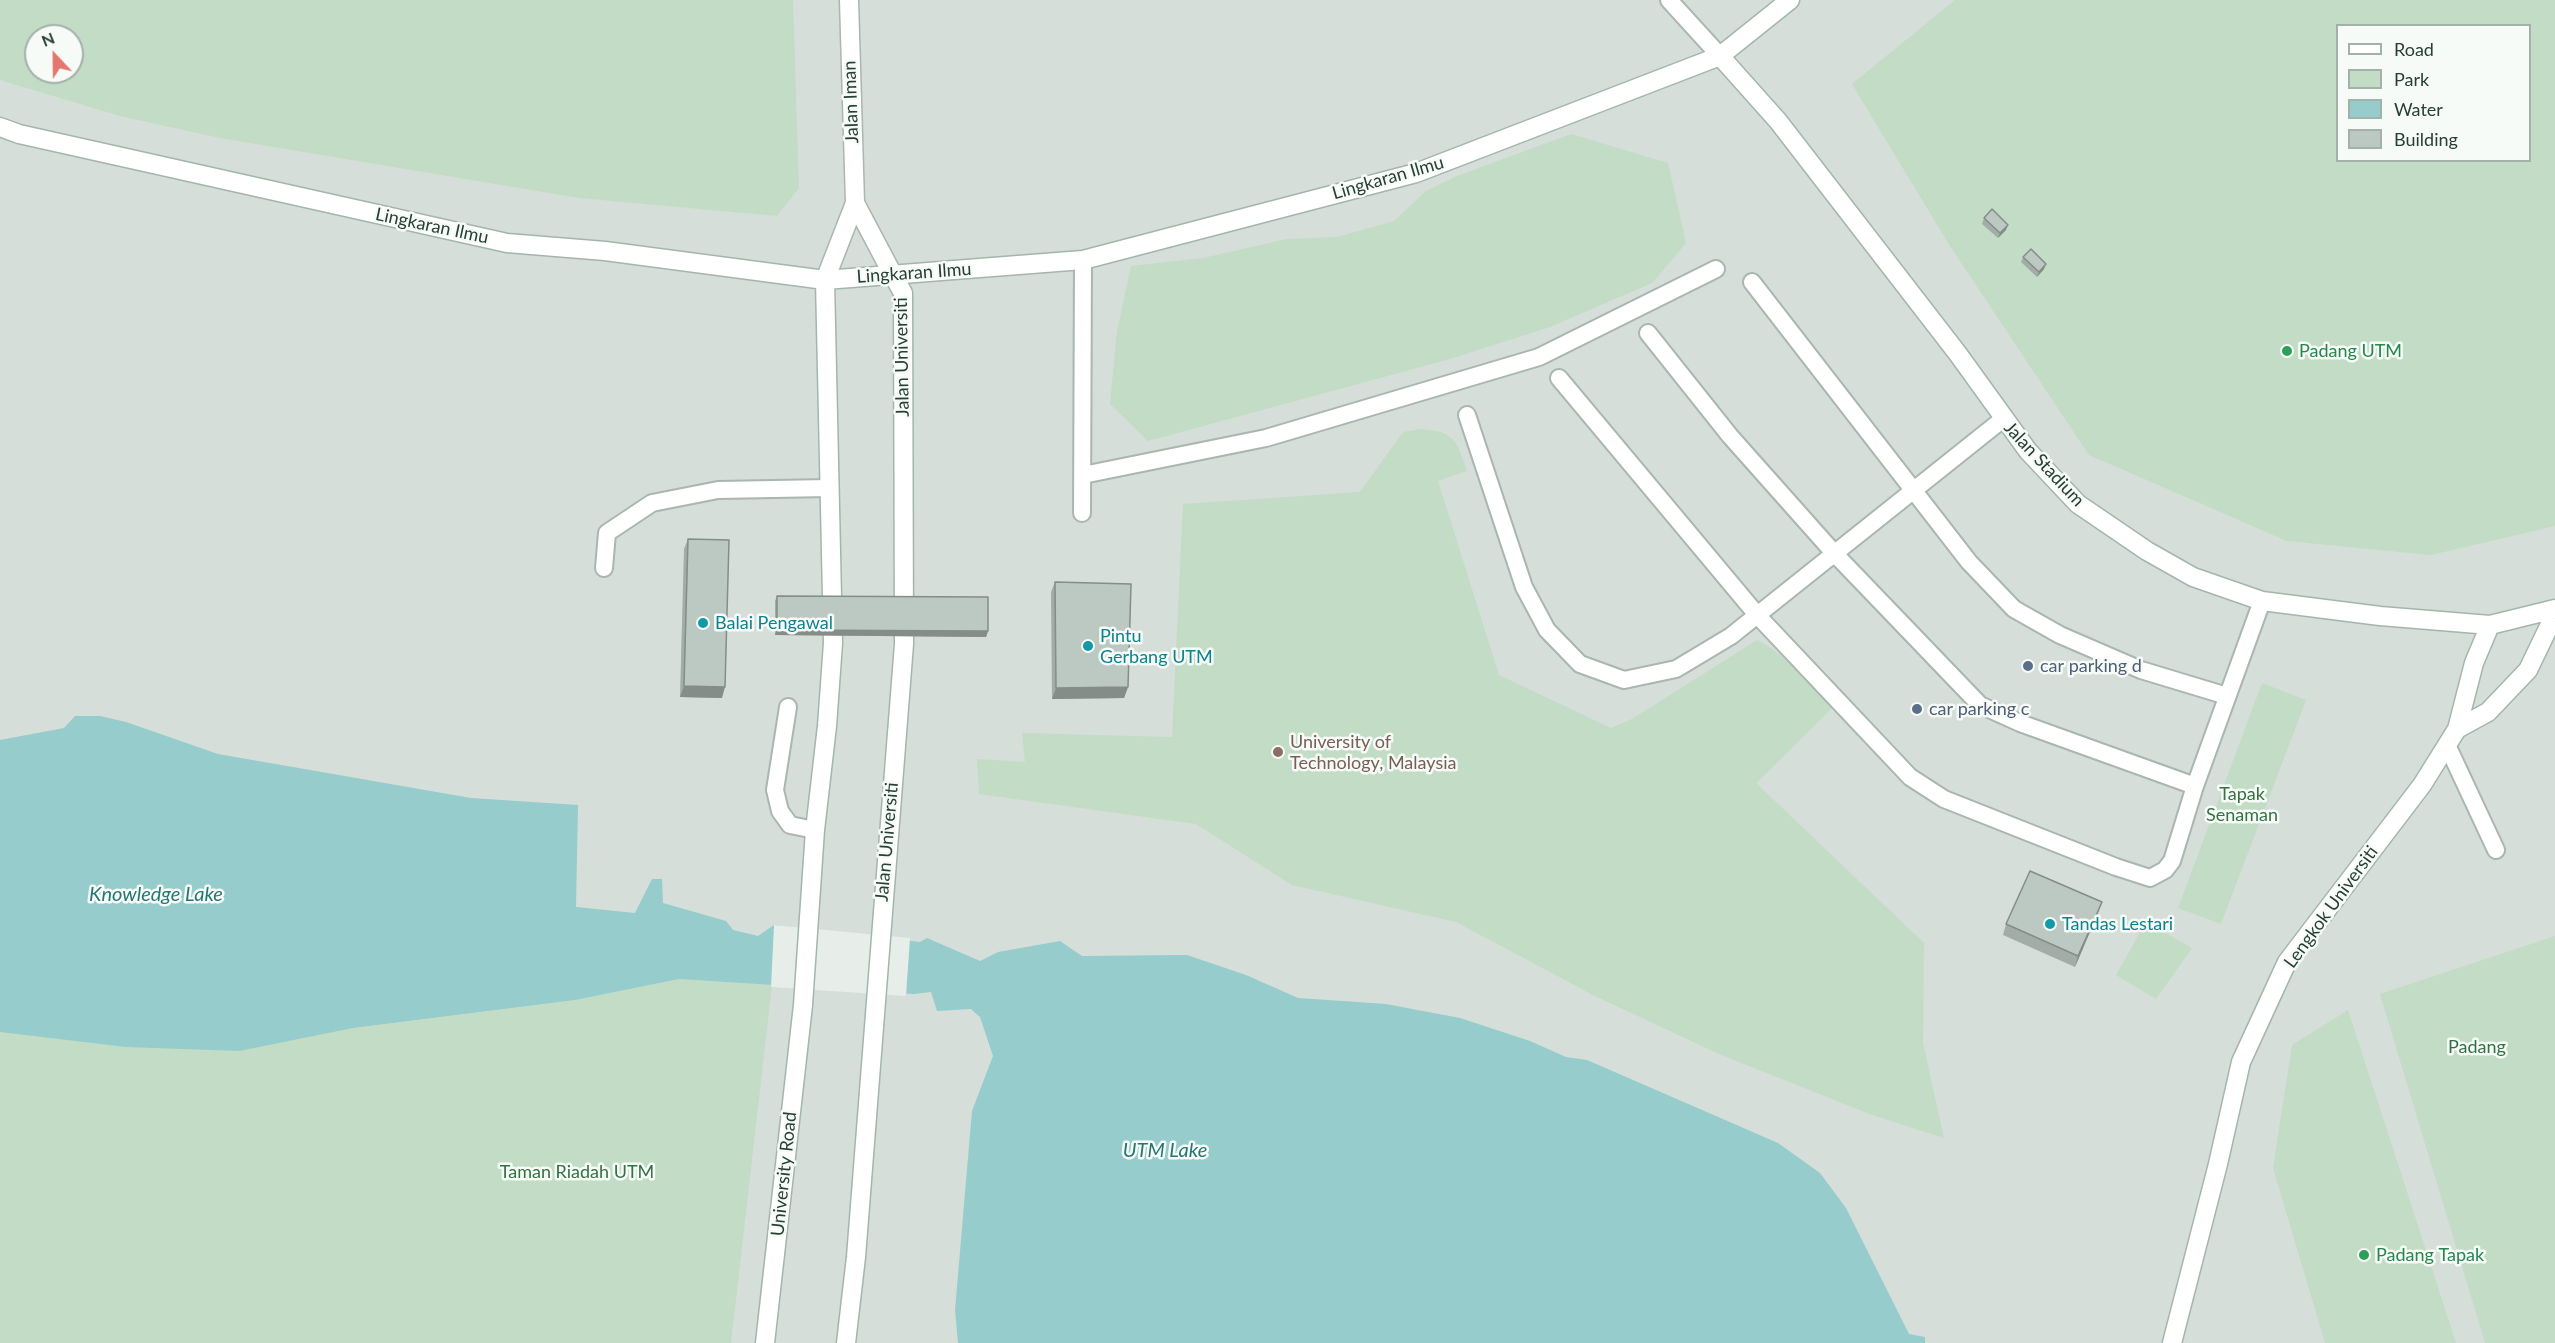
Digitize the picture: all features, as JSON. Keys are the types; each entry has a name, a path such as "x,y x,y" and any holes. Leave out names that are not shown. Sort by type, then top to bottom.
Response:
{"street":[{"name":"Jalan Iman","path":"849,0 855,203"},
{"name":"Lingkaran Ilmu","path":"0,127 43,140 507,243 605,251 825,280 1083,261 1416,173 1720,56 1790,0"},
{"name":"Jalan Stadium","path":"1720,56 1807,158 1958,354 2028,451 2078,504 2147,551 2193,578 2262,601 2380,616 2490,625 2555,609"},
{"name":"Jalan Universiti","path":"846,1343 856,1257 880,927 904,644 903,293 855,203"},
{"path":"815,830 827,726 833,642 829,488 831,428 825,280 855,203"},
{"name":"Lengkok Universiti","path":"2452,737 2488,712 2528,670 2555,614"},
{"name":"Lengkok Universiti","path":"2172,1343 2218,1164 2241,1062 2287,962 2422,785 2452,737 2474,663 2490,625"},
{"name":"University Road","path":"765,1343 803,1005 815,830"}],"lane":[{"path":"1669,0 1720,56"},
{"path":"1082,513 1083,261"},
{"path":"1083,475 1266,438 1539,357 1716,269"},
{"path":"1752,282 1969,562 2014,609 2060,635 2141,670 2227,696"},
{"path":"1648,333 1730,436 1834,553 1980,705 2020,723 2195,786"},
{"path":"1559,378 1758,616 1910,777 1944,799 2116,867 2150,878 2164,870 2172,861 2195,786 2262,601"},
{"path":"1467,416 1524,587 1547,630 1580,664 1624,680 1676,669 1731,636 2003,418"},
{"path":"604,568 607,533 652,503 718,490 829,488"},
{"path":"788,707 775,790 780,811 790,825 815,830"},
{"path":"2452,737 2496,850"}],"shaded area":[{"name":"University of Technology, Malaysia","path":"0,0 2555,0 2555,1343 0,1343"}],"green space":[{"path":"0,0 793,0 799,188 777,216 579,198 220,138 120,116 0,80"},
{"name":"Padang UTM","path":"1955,0 2555,0 2555,526 2431,555 2287,541 2089,455 1950,246 1852,84"},
{"path":"1571,134 1668,163 1686,243 1652,283 1550,327 1450,359 1148,441 1110,404 1117,331 1131,266 1203,258 1287,239 1337,237 1394,221 1426,191 1457,176"},
{"path":"1421,429 1441,432 1453,440 1467,471 1438,481 1499,675 1611,728 1632,719 1757,640 1788,662 1832,708 1756,783 1924,943 1923,1043 1944,1138 1872,1115 1719,1054 1595,996 1456,922 1292,885 1196,824 979,794 977,759 1025,762 1022,733 1172,737 1183,504 1360,492 1403,432"},
{"name":"Tapak Senaman","path":"2262,683 2306,700 2221,924 2178,908"},
{"path":"2146,922 2192,948 2156,999 2116,975"},
{"name":"Padang","path":"2555,936 2555,1343 2485,1343 2380,994"},
{"name":"Taman Riadah UTM","path":"679,979 772,985 731,1343 0,1343 0,1032 353,1028 575,1000"},
{"name":"Padang Tapak","path":"2348,1010 2456,1343 2325,1343 2273,1168 2292,1045"}],"water":[{"name":"UTM Lake","path":"75,716 100,716 126,722 218,754 471,798 578,805 576,907 635,913 652,879 662,879 663,903 726,921 733,930 758,936 774,925 920,942 927,938 980,961 998,952 1060,941 1082,956 1187,955 1246,975 1298,998 1386,1004 1460,1018 1530,1041 1566,1057 1587,1060 1778,1143 1820,1173 1846,1208 1909,1334 1925,1337 1925,1343 958,1343 955,1310 972,1111 993,1056 980,1017 971,1009 937,1011 931,992 914,994 679,979 575,1000 353,1028 239,1051 126,1047 0,1032 0,740 64,728"}],"pier":[{"path":"774,925 910,938 906,996 771,987"}],"building":[{"path":"1992,209 2008,225 2000,233 1984,218"},
{"path":"2031,249 2046,264 2039,272 2023,257"},
{"name":"Balai Pengawal","path":"688,539 729,540 725,687 684,686"},
{"name":"Pintu Gerbang UTM","path":"1055,582 1131,584 1128,687 1056,688"},
{"path":"777,596 988,597 988,631 777,630"},
{"name":"Tandas Lestari","path":"2030,871 2102,902 2078,956 2006,924"}],"place":[{"name":"Padang UTM","path":"2287,351"},
{"name":"Balai Pengawal","path":"703,623"},
{"name":"Pintu Gerbang UTM","path":"1088,646"},
{"name":"car parking d","path":"2028,666"},
{"name":"car parking c","path":"1917,709"},
{"name":"University of Technology, Malaysia","path":"1278,752"},
{"name":"Tandas Lestari","path":"2050,924"},
{"name":"Padang Tapak","path":"2364,1255"}],"water label":[{"name":"Knowledge Lake","path":"156,895"}]}
